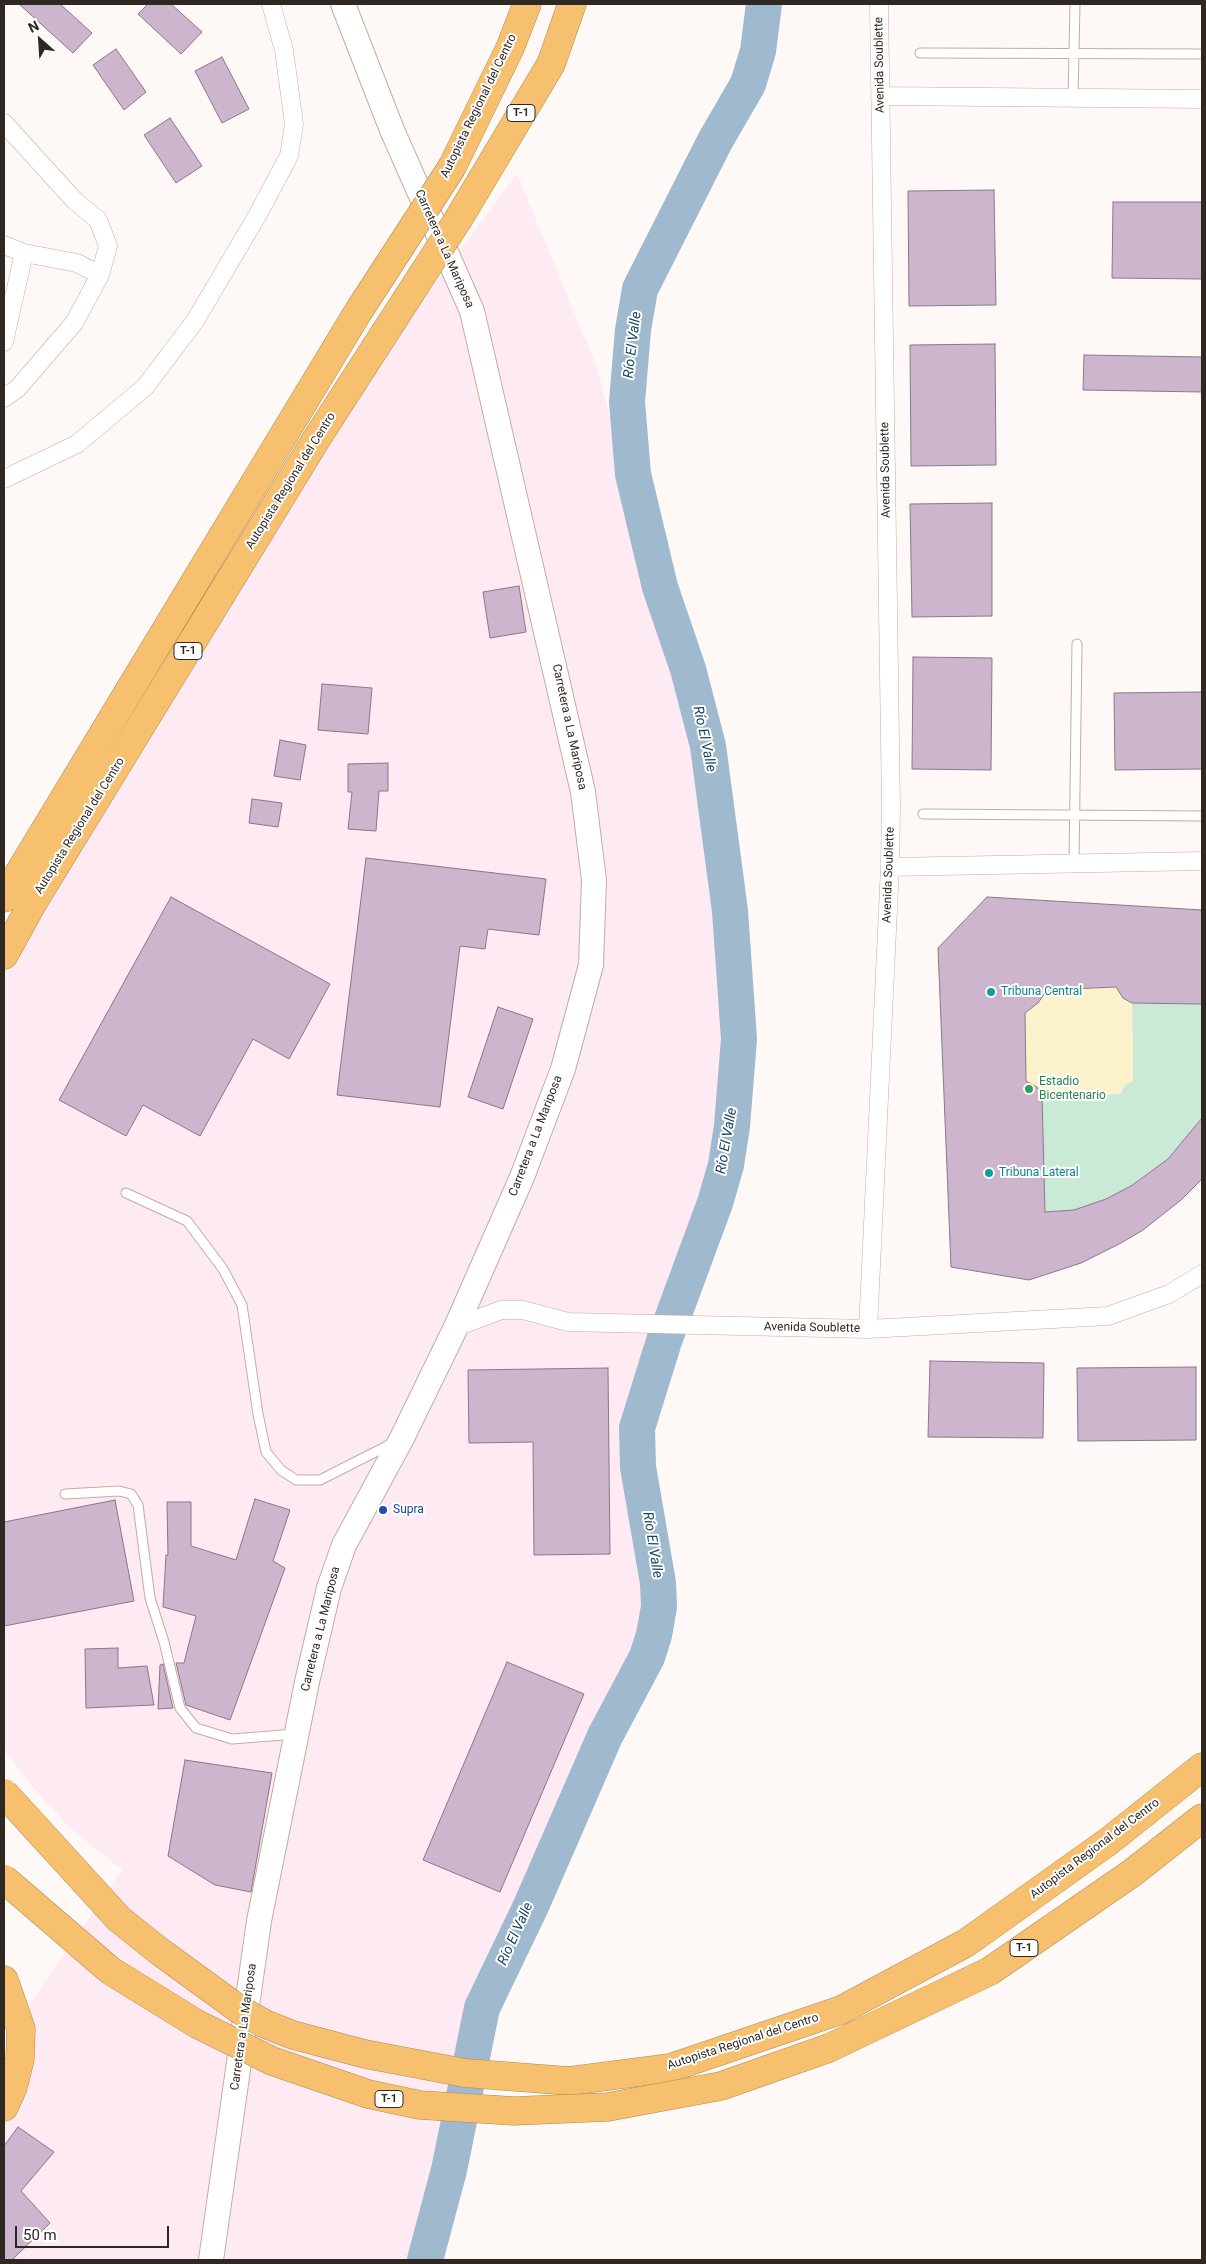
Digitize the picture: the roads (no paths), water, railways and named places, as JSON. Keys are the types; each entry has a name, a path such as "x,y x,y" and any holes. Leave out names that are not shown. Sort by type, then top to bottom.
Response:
{"highway":[{"name":"Autopista Regional del Centro","path":"4,898 358,312 452,167 510,48 527,4"},
{"name":"Autopista Regional del Centro","path":"4,955 32,904 312,446 459,218 550,64 572,4"},
{"name":"Autopista Regional del Centro","path":"4,1793 85,1884 119,1919 159,1951 248,2015 265,2024 311,2040 365,2054 465,2073 569,2081 670,2068 843,2009 966,1943 1109,1841 1202,1767"},
{"name":"T-1","path":"4,1878 111,1971 197,2024 272,2061 368,2094 420,2105 514,2111 608,2107 721,2086 830,2048 990,1971 1132,1873 1202,1818"},
{"path":"4,1980 22,2029 20,2059 4,2107"},
{"path":"830,2048 843,2009"}],"street":[{"path":"4,479 77,444 145,387 196,321 257,216 289,156 294,124 284,50 271,4"},
{"name":"Carretera a La Mariposa","path":"211,2260 258,1921 328,1588 344,1545 402,1438 456,1327 522,1177 563,1068 591,965 594,880 583,792 570,728 472,311 392,130 342,4"},
{"name":"Avenida Soublette","path":"456,1327 500,1310 522,1310 568,1322 652,1326 868,1329 890,866 879,4"},
{"path":"880,96 1202,99"},
{"path":"4,123 75,201 98,220 108,246 100,275 74,323 18,388 4,398"},
{"path":"4,245 24,252 77,263 100,275"},
{"path":"4,342 24,252"},
{"path":"890,866 1202,861"},
{"path":"868,1329 1108,1316 1169,1294 1202,1274"}],"lane":[{"path":"1073,98 1075,4"},
{"path":"920,53 1202,54"},
{"path":"1074,864 1077,644"},
{"path":"923,814 1202,816"},
{"path":"126,1193 187,1221 223,1269 242,1305 258,1414 266,1452 281,1470 296,1480 320,1480 402,1438"},
{"path":"65,1494 119,1490 131,1494 138,1506 150,1598 164,1642 180,1708 196,1728 232,1739 296,1734"}],"waterway":[{"name":"Río El Valle","path":"425,2260 449,2170 482,2008 531,1906 605,1736 647,1657 654,1635 659,1607 658,1583 638,1467 637,1428 664,1341 715,1203 726,1165 732,1126 739,1039 730,911 708,746 688,669 660,587 633,474 627,402 633,330 640,289 715,141 748,84 758,51 764,4"}],"place":[{"name":"Tribuna Central","path":"991,992"},
{"name":"Estadio Bicentenario","path":"1029,1089"},
{"name":"Tribuna Lateral","path":"989,1173"},
{"name":"Supra","path":"383,1510"}]}
